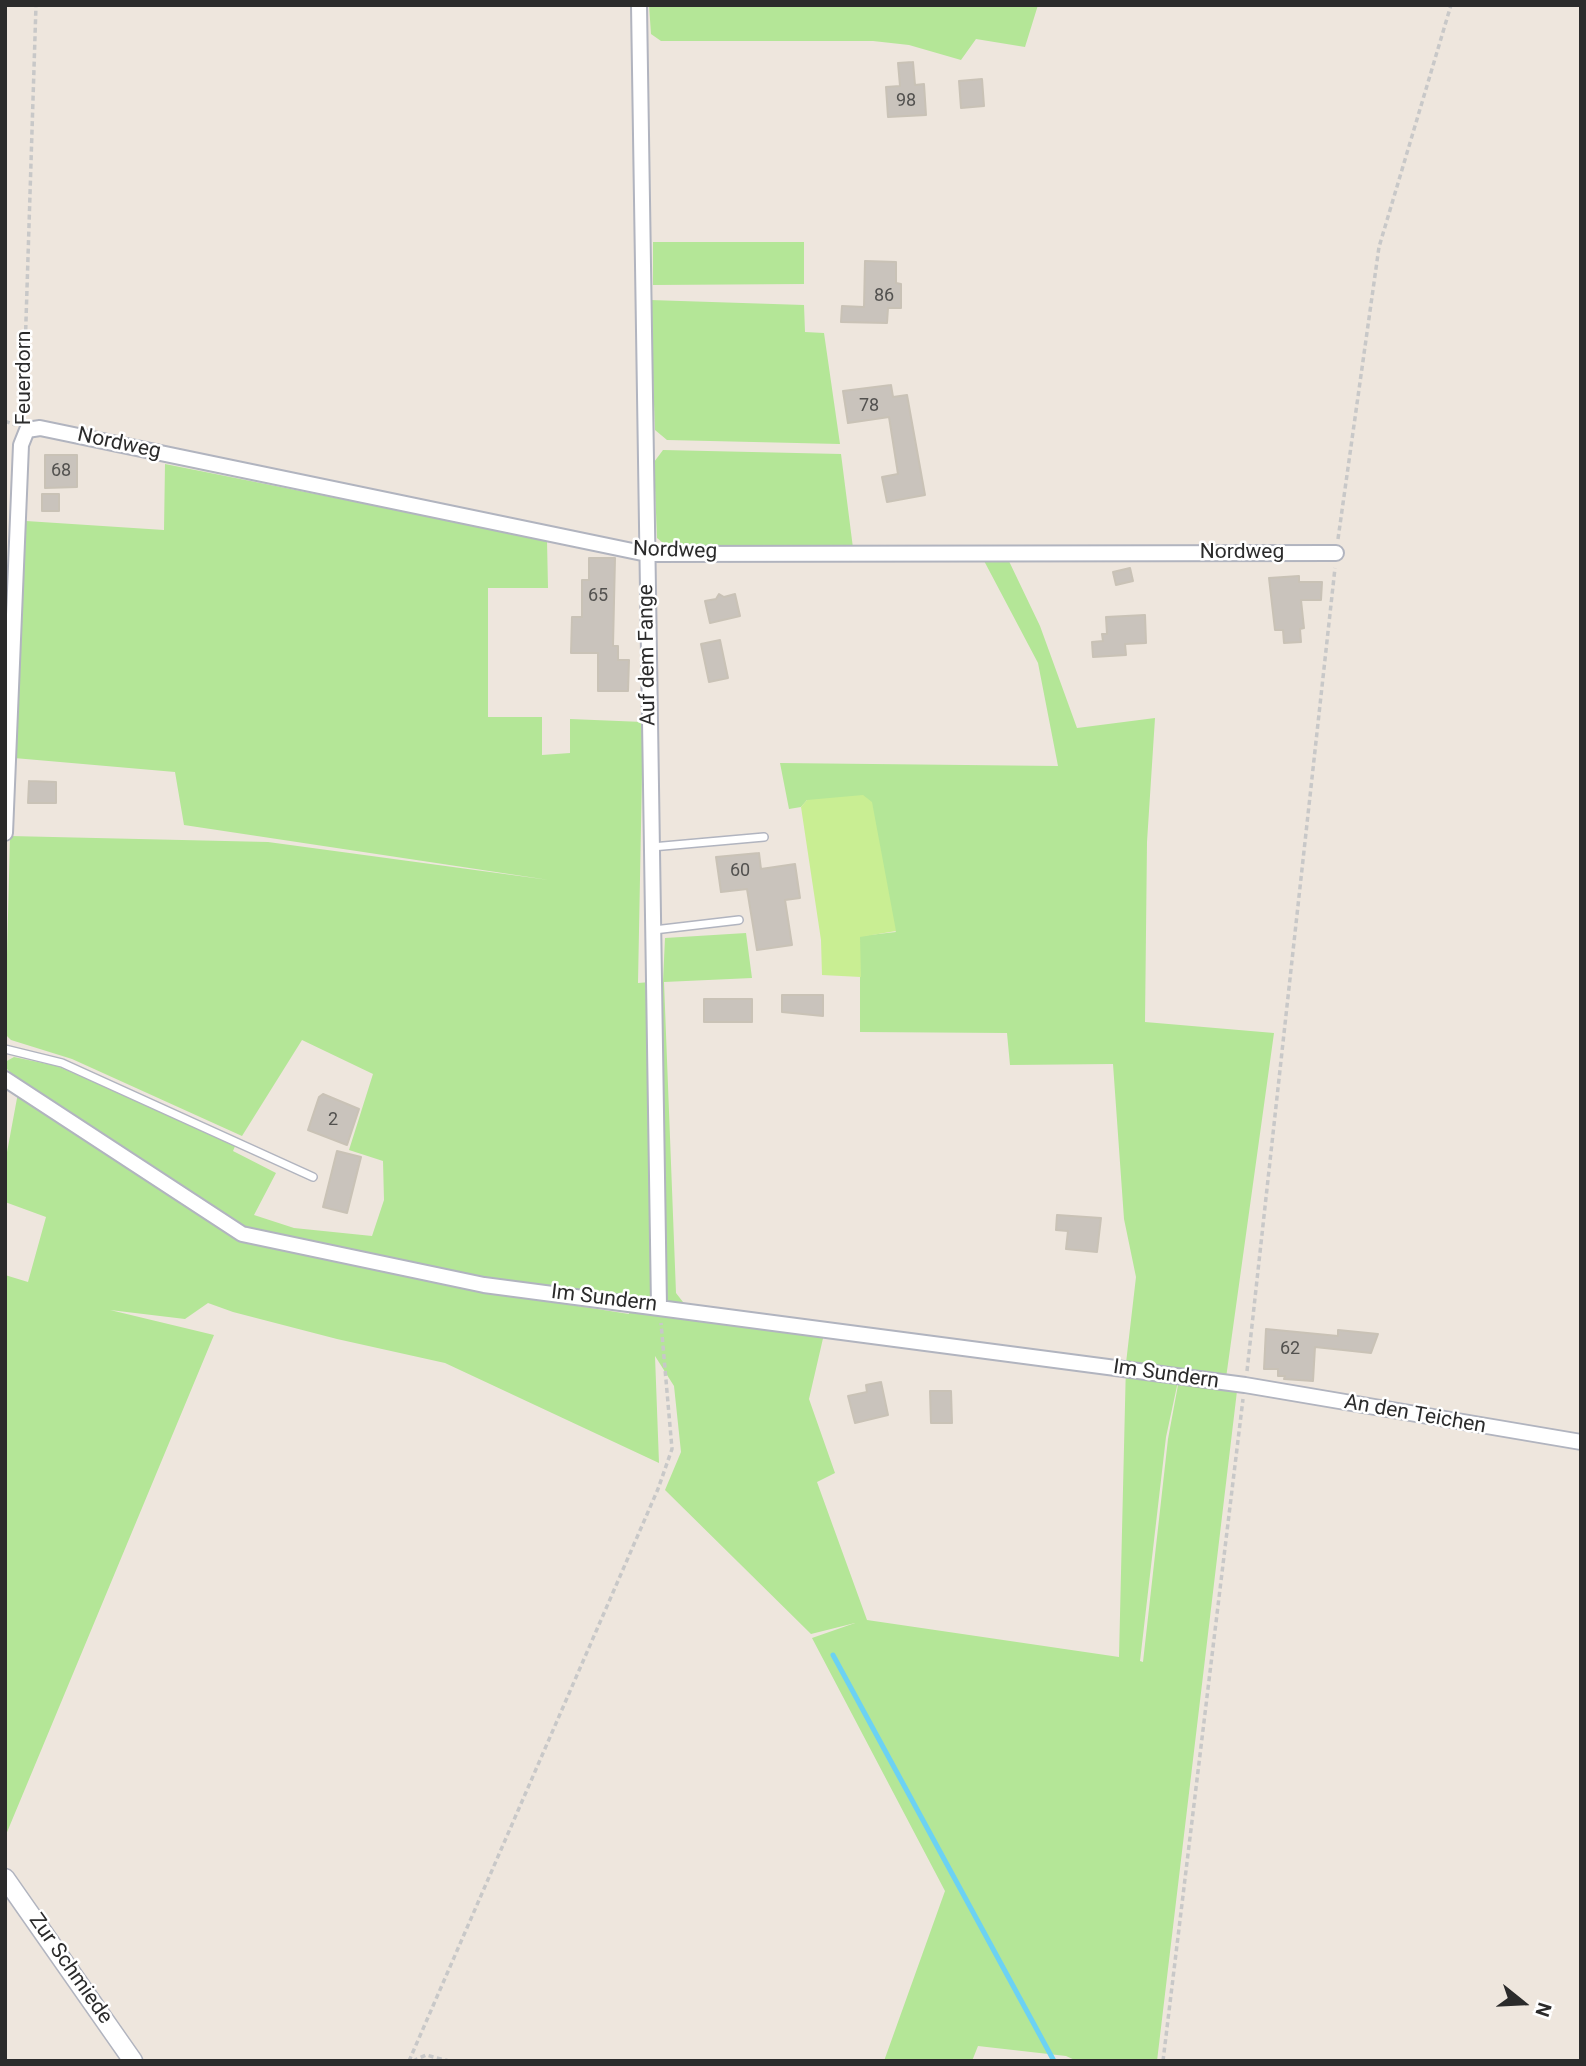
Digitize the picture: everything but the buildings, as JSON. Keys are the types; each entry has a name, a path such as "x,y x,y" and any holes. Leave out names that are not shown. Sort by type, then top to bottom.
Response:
{"street":[{"name":"Auf dem Fange","path":"639,5 659,1306"},
{"name":"Nordweg","path":"27,430 40,428 647,554 1336,553"},
{"name":"Feuerdorn","path":"5,834 21,445 27,430"},
{"name":"Im Sundern","path":"5,1079 242,1234 484,1285 659,1306 1247,1386"},
{"name":"An den Teichen","path":"1247,1386 1581,1442"},
{"name":"Zur Schmiede","path":"5,1878 133,2061"}],"lane":[{"path":"652,847 764,837"},
{"path":"653,930 739,920"},
{"path":"5,1049 62,1063 313,1177"}],"path":[{"name":"Feuerdorn","path":"27,430 21,408 36,5"},
{"path":"1163,2061 1247,1386 1336,553 1379,247 1451,5"},
{"path":"411,2061 658,1489 672,1449 659,1306"},
{"path":"411,2061 426,2055 449,2061"}],"green space":[{"path":"649,5 1038,5 1025,47 976,39 961,60 909,45 873,41 661,41 651,34"},
{"path":"653,242 804,242 804,284 653,285"},
{"path":"650,300 804,305 805,332 824,333 840,444 667,440 655,430"},
{"path":"663,450 841,454 853,548 668,547 657,538 654,462"},
{"path":"165,464 547,540 548,588 488,588 488,717 542,717 542,755 570,753 570,719 643,722 638,983 663,981 665,938 746,933 752,978 664,982 676,1293 697,1320 824,1334 809,1399 835,1473 817,1482 867,1620 1119,1657 1126,1363 1136,1277 1124,1219 1113,1064 1010,1065 1007,1033 860,1032 860,936 896,932 807,800 801,807 789,809 780,763 1058,766 1038,663 982,557 1007,557 1040,626 1077,728 1155,718 1147,842 1145,1022 1274,1033 1226,1378 1180,1372 1166,1437 1140,1661 1143,1662 1168,1439 1178,1385 1237,1391 1157,2061 1077,2061 1066,2056 978,2046 972,2061 884,2061 945,1891 812,1638 855,1623 811,1634 665,1490 681,1452 674,1386 655,1356 659,1463 445,1363 337,1339 208,1303 185,1319 110,1310 214,1335 5,1837 5,1275 28,1282 46,1217 5,1202 5,1163 20,1082 5,1067 5,1062 14,1057 57,1066 236,1144 233,1151 276,1173 254,1215 294,1228 372,1236 384,1200 383,1161 349,1150 373,1074 302,1040 242,1136 72,1059 11,1040 5,1034 10,836 268,842 549,880 184,825 175,772 14,758 26,521 164,530","holes":["476,1290 615,1296 629,1314"]},
{"path":"863,795 872,802 896,931 860,937 861,977 822,975 821,940 801,807 807,800"}],"waterway":[{"path":"833,1655 1054,2061"}]}
